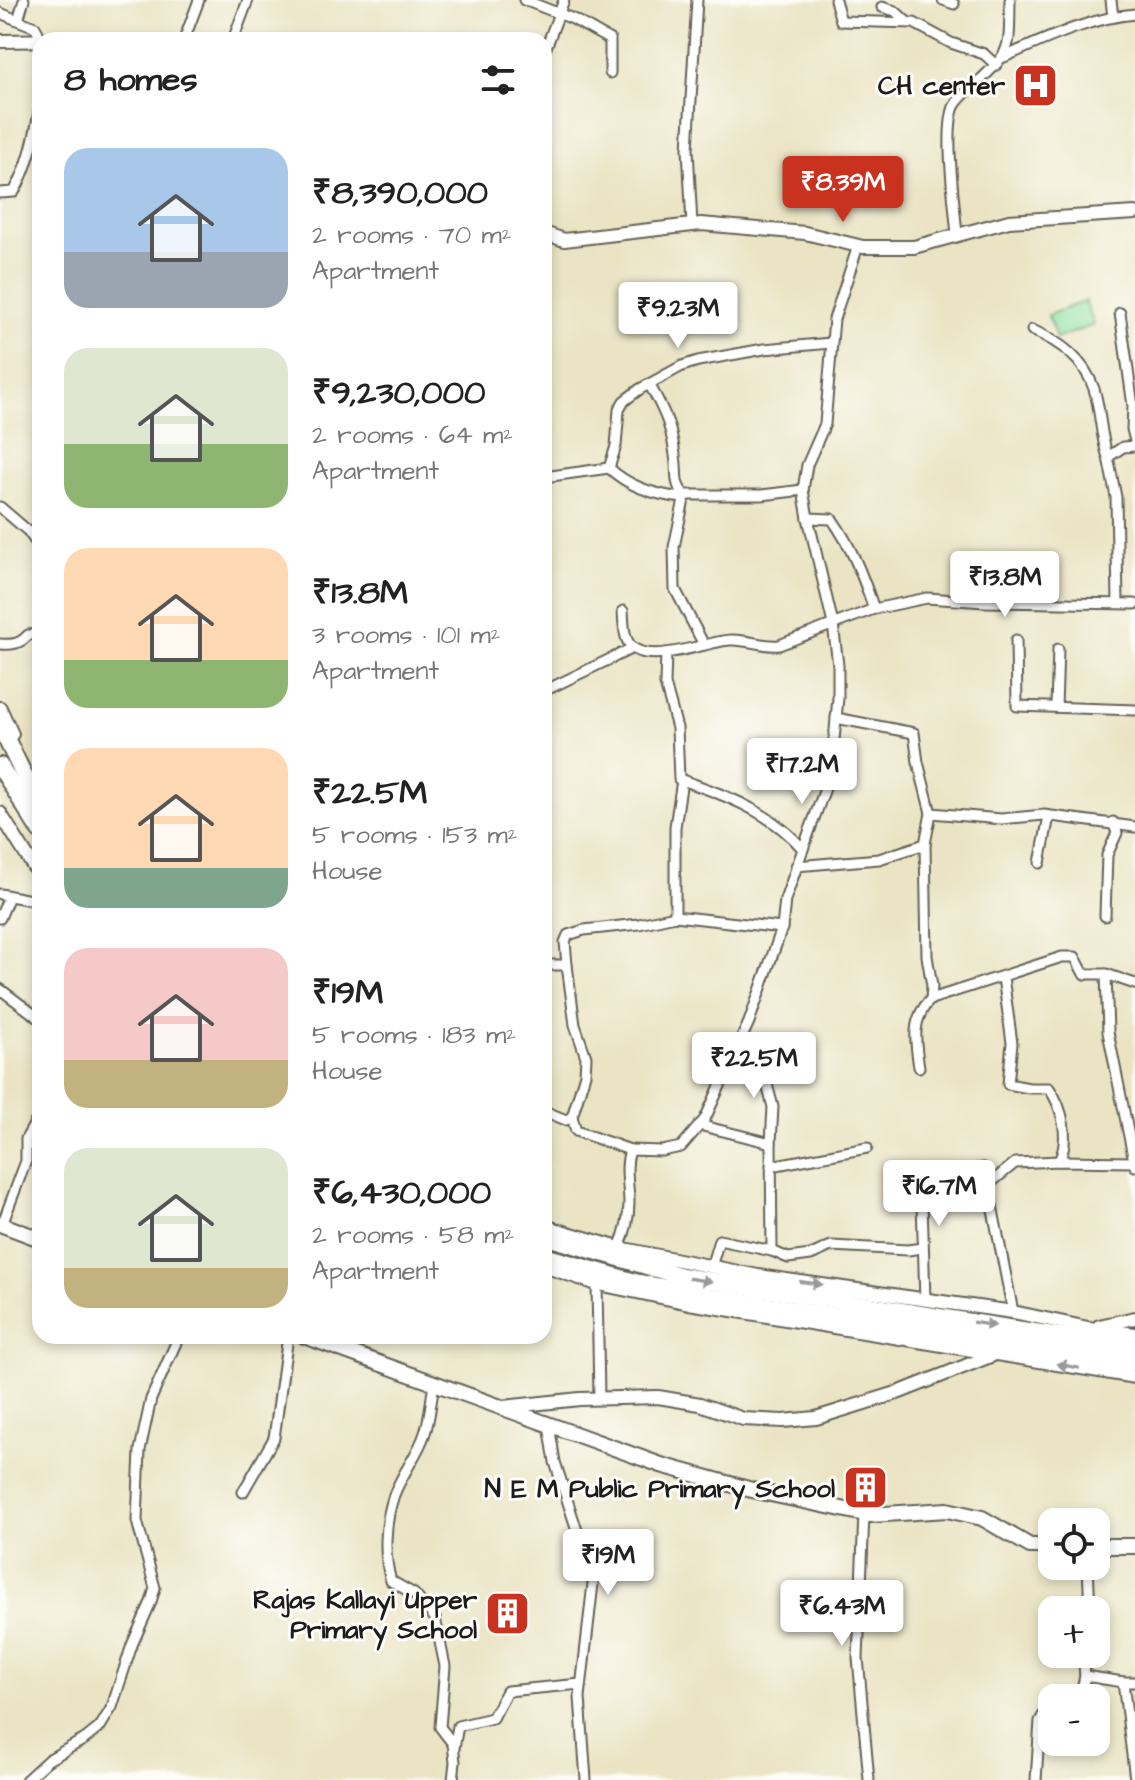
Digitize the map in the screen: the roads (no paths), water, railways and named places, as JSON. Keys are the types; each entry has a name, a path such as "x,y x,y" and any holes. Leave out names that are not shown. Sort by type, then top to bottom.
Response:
{"highway":[{"path":"0,726 32,792"},
{"path":"0,766 32,818"},
{"path":"552,1238 681,1276 1135,1348"},
{"path":"552,1258 635,1282 713,1297 1135,1363"}],"main road":[{"path":"1,1225 32,1236"},
{"path":"326,1344 661,1465 752,1490 864,1514 947,1510 982,1518 1030,1546 1038,1546"},
{"path":"1110,1546 1135,1546"}],"street":[{"path":"18,20 24,0"},
{"path":"187,32 199,0"},
{"path":"236,32 248,0"},
{"path":"524,0 560,14 610,40 610,73"},
{"path":"552,34 564,0"},
{"path":"692,225 688,149 697,0"},
{"path":"835,0 841,21 907,22 922,26 951,43 984,54 996,65"},
{"path":"943,0 954,4"},
{"path":"957,236 951,140 953,113 959,100 1004,57 1009,48 1010,0"},
{"path":"1111,0 1113,17"},
{"path":"882,7 895,11 907,22"},
{"path":"0,13 35,27 38,32"},
{"path":"1004,57 1077,26 1135,14"},
{"path":"0,41 32,40"},
{"path":"0,193 14,192 32,147"},
{"path":"552,236 564,240 692,225 805,233 858,246 914,247 1022,219 1135,213"},
{"path":"782,928 675,916 568,935 565,942 575,1025 586,1057 585,1074 572,1117 576,1131 630,1150 662,1151 681,1147 699,1125 732,1061 782,928 785,900 831,772 838,665 833,624 803,490 807,465 825,424 831,343 842,291 858,246"},
{"path":"1108,457 1123,447 1135,444 1120,313"},
{"path":"1032,330 1058,341 1080,364 1094,388 1116,497 1118,602"},
{"path":"609,468 616,446 619,410 624,401 649,384 698,361 764,349 831,343"},
{"path":"649,384 666,413 675,449 677,483 684,496 674,547 675,589 704,645"},
{"path":"552,476 609,468 629,484 665,496 762,495 803,490"},
{"path":"0,507 32,537"},
{"path":"808,518 832,519 856,557 874,609"},
{"path":"552,687 633,648 658,654 747,639 779,645 874,609 927,598 1051,604 1135,604"},
{"path":"623,611 624,630 633,648"},
{"path":"0,644 22,642 32,635"},
{"path":"1016,640 1017,706 1135,710"},
{"path":"1056,707 1058,649"},
{"path":"666,653 665,684 677,728 678,776 751,809 781,828 803,849"},
{"path":"0,708 32,775"},
{"path":"836,718 914,733 931,813 925,844 931,999"},
{"path":"675,916 675,827 682,780"},
{"path":"0,813 32,864"},
{"path":"931,813 1001,819 1049,816 1135,827"},
{"path":"1040,863 1049,816"},
{"path":"1105,916 1107,855 1117,833 1113,822"},
{"path":"796,866 879,859 925,844"},
{"path":"0,918 4,895 32,900"},
{"path":"919,1067 915,1036 920,1009 931,999 1062,957 1075,957 1084,974 1106,974 1135,984"},
{"path":"552,965 567,965"},
{"path":"988,1185 1015,1163 1135,1164 1108,1032 1106,974"},
{"path":"1003,977 1012,1043 1008,1084 1049,1088 1057,1099 1064,1150 1059,1161"},
{"path":"0,989 32,1013"},
{"path":"732,1061 763,1069 773,1107 772,1251"},
{"path":"552,1114 566,1120 572,1117"},
{"path":"699,1125 771,1143"},
{"path":"1,1225 26,1161 26,1139 32,1128"},
{"path":"771,1166 867,1148"},
{"path":"619,1248 627,1228 630,1150"},
{"path":"925,1300 922,1202 906,1183 984,1168 1013,1312"},
{"path":"552,1228 619,1248 711,1267 1013,1312 1088,1328 1135,1334"},
{"path":"711,1267 719,1240 772,1251 788,1258 811,1255 831,1246 922,1248"},
{"path":"552,1269 597,1283 768,1318 1001,1353 1135,1377"},
{"path":"597,1283 599,1399"},
{"path":"1088,1328 1135,1318"},
{"path":"26,1780 48,1760 100,1727 112,1707 132,1645 151,1602 155,1588 137,1521 140,1450 151,1399 175,1344"},
{"path":"243,1492 274,1438 287,1344"},
{"path":"499,1408 658,1397 681,1400 743,1419 783,1421 816,1418 900,1392 981,1358 1001,1353"},
{"path":"434,1384 426,1430 394,1494 388,1524 386,1565 391,1581 414,1594 435,1618 445,1666 440,1727 454,1748"},
{"path":"549,1425 555,1462 594,1575 581,1684 586,1780"},
{"path":"864,1514 858,1658 869,1780"},
{"path":"1083,1684 1084,1668"},
{"path":"1085,1676 1135,1682"},
{"path":"1123,1682 1135,1779"},
{"path":"453,1780 458,1726 492,1718 507,1691 581,1684"},
{"path":"1036,1780 1038,1750"}],"place":[{"name":"CH center","path":"1036,85"},
{"name":"N E M Public Primary School","path":"866,1488"},
{"name":"Rajas Kallayi Upper Primary School","path":"508,1614"}]}
